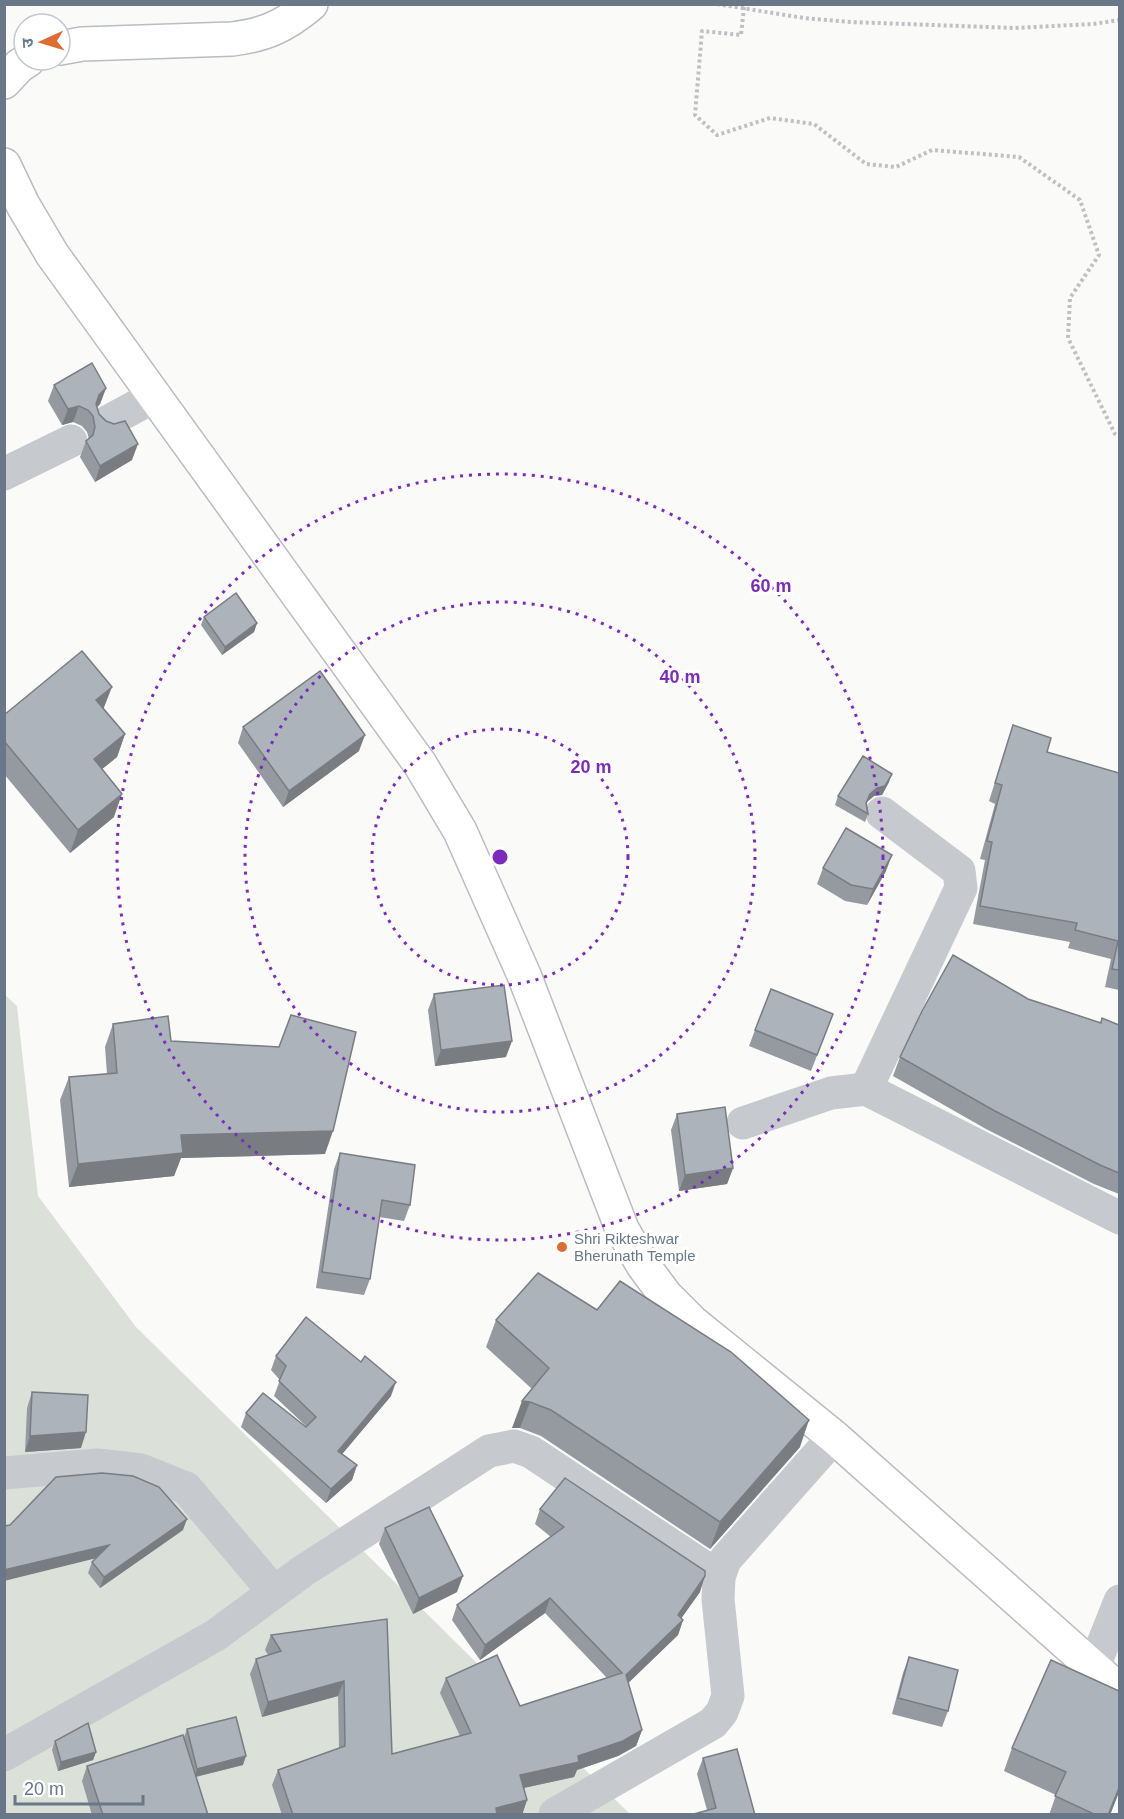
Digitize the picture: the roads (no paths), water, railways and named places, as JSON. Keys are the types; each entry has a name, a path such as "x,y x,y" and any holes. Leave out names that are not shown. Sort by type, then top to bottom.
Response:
{"main road":[{"path":"72,46 256,36 278,28 310,4"},
{"path":"4,165 23,205 52,254 420,764 460,831 524,975 622,1229 643,1266 666,1296 692,1322 834,1437 1119,1691"}],"street":[{"path":"109,420 155,396"},
{"path":"4,474 71,441"},
{"path":"866,1089 961,888 959,871 882,813"},
{"path":"743,1123 831,1092 866,1089 1119,1218"},
{"path":"555,1815 713,1724 722,1712 728,1696 718,1599 719,1577 725,1560 834,1437"},
{"path":"4,1755 216,1635 303,1571 489,1451 514,1446 531,1452 719,1577"},
{"path":"4,1473 98,1465 141,1470 186,1488 274,1592"},
{"path":"1093,1669 1119,1601"}],"place":[{"name":"Shri Rikteshwar Bherunath Temple","path":"562,1247"}]}
